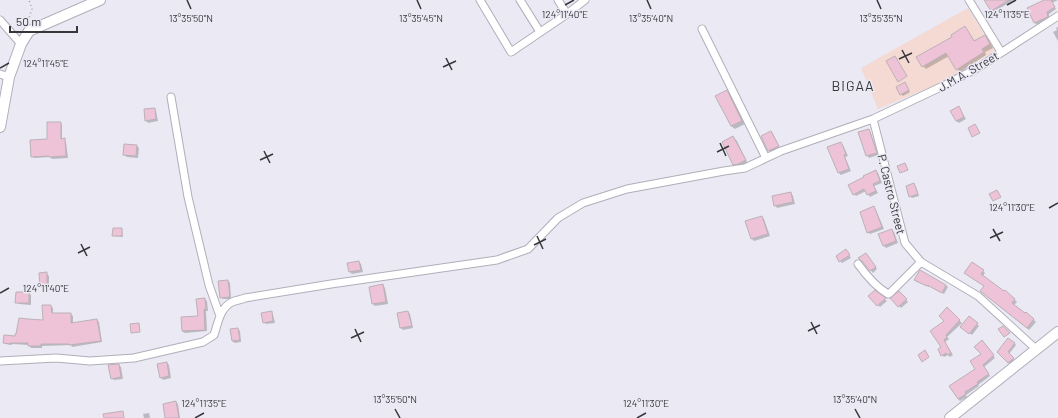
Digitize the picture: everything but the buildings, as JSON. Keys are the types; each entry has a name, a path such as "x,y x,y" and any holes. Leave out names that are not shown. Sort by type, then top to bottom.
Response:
{"street":[{"path":"0,126 5,75 21,44 30,31 100,0"},
{"path":"480,0 511,52 585,0"},
{"path":"520,0 540,32"},
{"path":"558,0 567,14"},
{"path":"969,0 1001,52"},
{"name":"J.M.A. Street","path":"220,316 226,306 232,302 244,298 497,260 528,249 558,218 584,203 627,189 745,168 781,151 873,119 979,67 1058,16"},
{"path":"0,20 21,44"},
{"path":"702,29 766,158"},
{"path":"0,361 56,358 90,361 134,358 203,342 214,336 220,316 209,285 188,197 171,97"},
{"name":"P. Castro Street","path":"873,119 905,243 921,262 978,296 1036,349"},
{"path":"858,264 865,274 888,294 921,262"},
{"path":"950,418 1058,332"}],"shaded area":[{"path":"968,8 995,51 938,84 878,109 861,68"}],"district":[{"name":"BIGAA","path":"853,85"}]}
